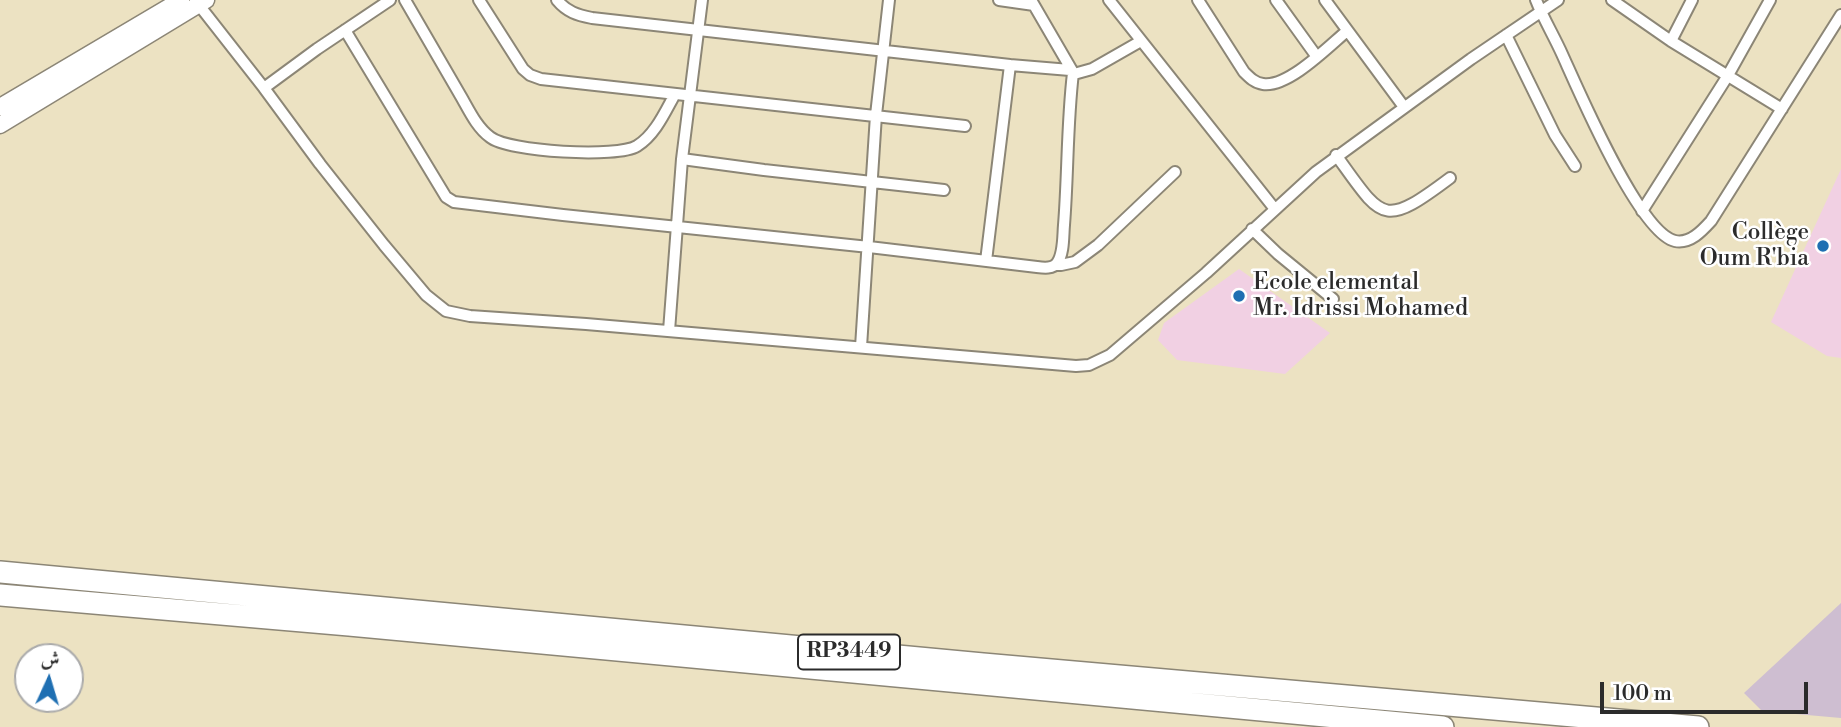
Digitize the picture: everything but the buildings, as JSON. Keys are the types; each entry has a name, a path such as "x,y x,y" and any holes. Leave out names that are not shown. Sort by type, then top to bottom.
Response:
{"highway":[{"name":"RP3449","path":"0,572 970,663 1698,727"},
{"name":"RP3449","path":"0,595 1443,727"}],"main road":[{"path":"0,107 181,0"},
{"path":"0,125 199,2"}],"street":[{"path":"264,88 390,0"},
{"path":"405,0 474,119 489,137 507,145 550,150 628,150 647,138 675,94"},
{"path":"479,0 513,56 530,75 552,80 965,126"},
{"path":"557,0 565,9 582,16 1071,71 1077,74 1092,69 1141,41"},
{"path":"669,331 682,159 702,0"},
{"path":"861,347 876,115 888,0"},
{"path":"999,0 1032,2 1071,71 1062,244 1055,265"},
{"path":"1110,0 1274,208"},
{"path":"1198,0 1244,72 1256,82 1270,84 1295,73 1347,31"},
{"path":"1276,0 1317,57"},
{"path":"1325,0 1404,107"},
{"path":"1536,0 1597,130 1642,211 1656,229 1678,242 1700,233 1711,221 1841,15"},
{"path":"199,2 328,175 426,295 446,311 470,316 1076,366 1089,365 1110,355 1206,273 1274,208 1336,155 1558,0"},
{"path":"1612,0 1727,77 1782,109"},
{"path":"1671,41 1692,0"},
{"path":"1642,211 1727,77 1770,0"},
{"path":"345,30 446,197 460,203 1044,268 1075,262 1098,245 1175,172"},
{"path":"1506,35 1555,135 1576,166"},
{"path":"986,261 1010,65"},
{"path":"1336,155 1371,202 1387,212 1402,210 1415,204 1450,178"},
{"path":"682,159 944,190"},
{"path":"1252,229 1333,299"}],"shaded area":[{"name":"Collège Oum R'bia","path":"1841,169 1841,358 1827,356 1771,322"},
{"name":"Ecole elemental Mr. Idrissi Mohamed","path":"1239,269 1330,333 1285,374 1177,360 1158,340 1164,323"},
{"path":"1841,603 1841,718 1762,711 1744,693"}],"place":[{"name":"Collège Oum R'bia","path":"1823,246"},
{"name":"Ecole elemental Mr. Idrissi Mohamed","path":"1239,296"}]}
